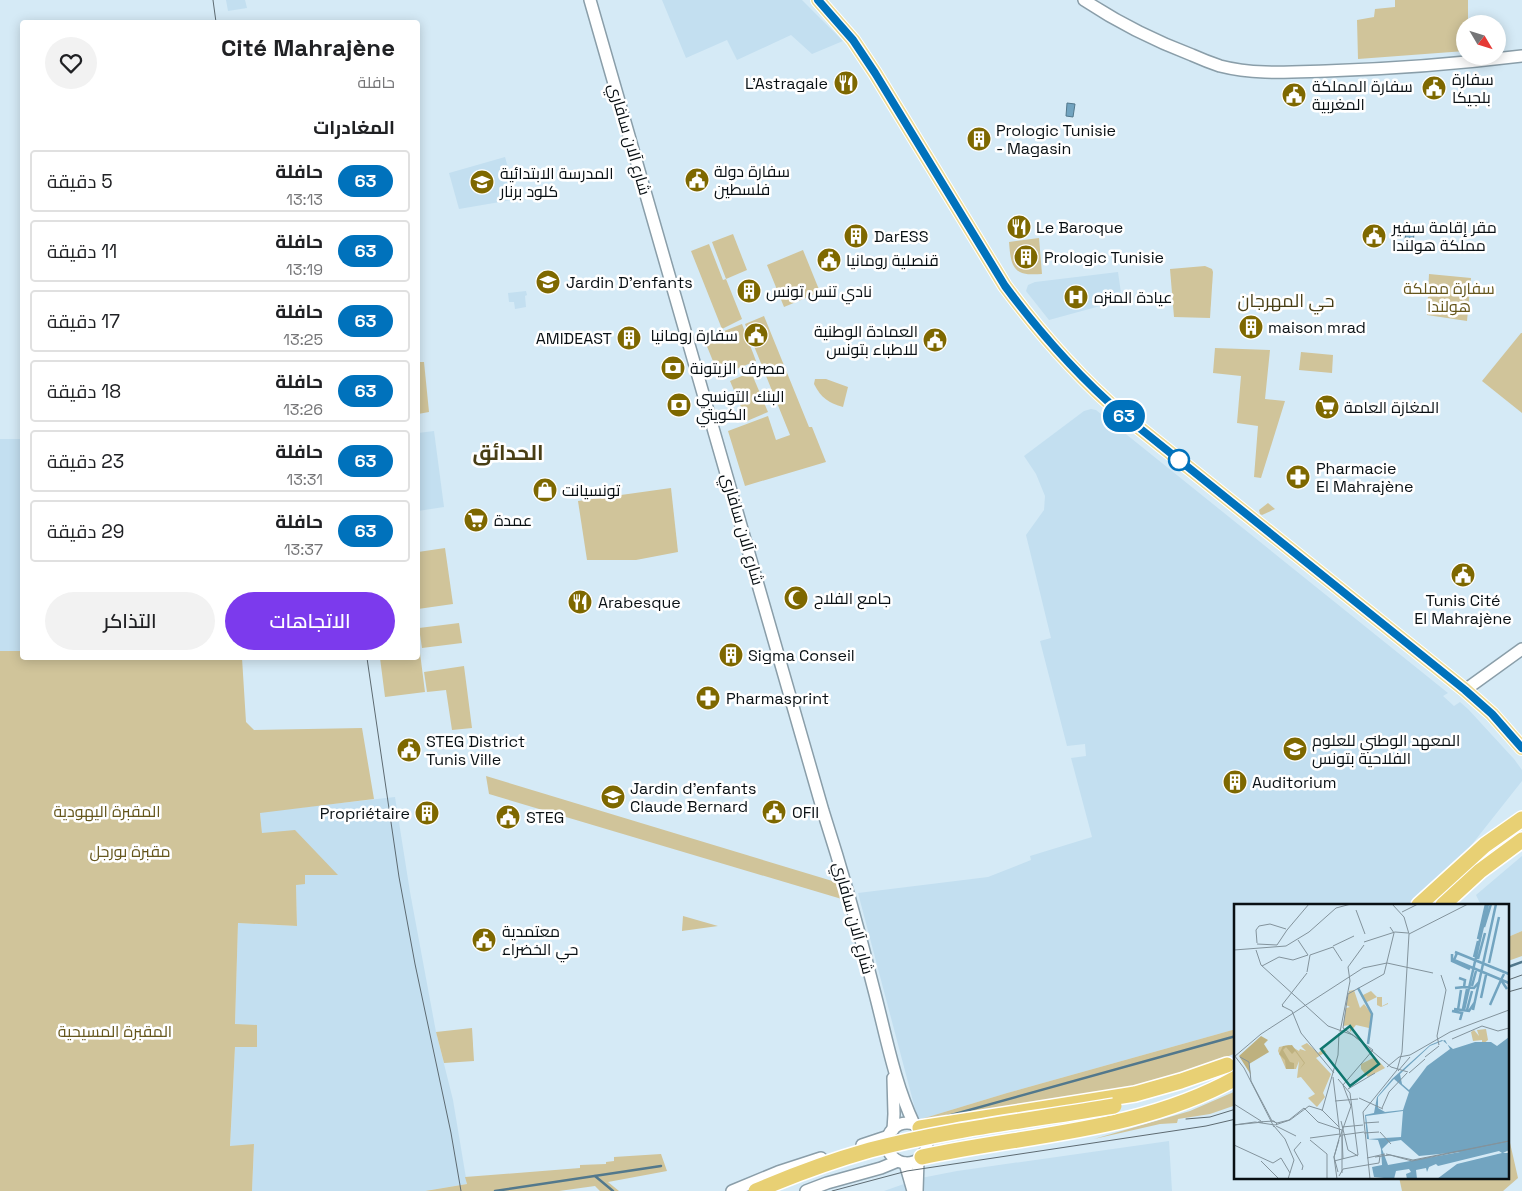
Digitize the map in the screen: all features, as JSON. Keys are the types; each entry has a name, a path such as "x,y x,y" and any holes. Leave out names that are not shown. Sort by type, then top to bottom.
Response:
{"highway":[{"path":"1420,904 1485,845 1519,823"},
{"path":"1431,904 1519,823"},
{"path":"1444,904 1480,871 1522,840"},
{"path":"1455,904 1483,879 1522,849"},
{"path":"917,1126 1134,1094 1181,1081 1234,1070"},
{"path":"778,1191 829,1170 915,1149 1115,1111 1192,1093 1234,1070"},
{"path":"920,1158 1121,1122 1204,1094 1234,1070"},
{"path":"756,1191 800,1172 870,1150 955,1132 1115,1111"}],"main road":[{"path":"818,0 853,40 875,73 1005,286 1022,310 1072,367 1096,392 1122,414 1465,690 1497,719 1522,748"}],"street":[{"name":"شارع آلان سافاري","path":"590,0 853,911 891,1058 907,1108 917,1126"},
{"path":"1084,0 1103,13 1171,47 1220,66 1248,71 1367,70 1522,56"},
{"path":"1465,690 1522,649"},
{"name":"شارع آلان سافاري","path":"891,1058 893,1085 891,1133"},
{"path":"732,1191 778,1172 891,1133 901,1124 917,1126 927,1138 927,1145 920,1158 917,1191"},
{"path":"891,1133 887,1145 889,1151 901,1162 913,1191"},
{"path":"806,1191 827,1183 920,1158"}],"shaded area":[{"path":"226,0 245,0 247,8 228,11"},
{"path":"662,0 802,0 843,41 812,54 791,35 737,60 727,40 686,58"},
{"name":"المدرسة الابتدائية كلود برنار","path":"505,157 517,199 459,209 449,173"},
{"name":"عيادة المنزه","path":"1118,272 1122,300 1049,320 1026,291 1028,285 1035,282"},
{"name":"Jardin D'enfants","path":"555,273 556,290 542,292 540,275"},
{"path":"526,291 526,307 515,309 514,302 509,302 508,293"},
{"name":"المعهد الوطني للعلوم الفلاحية بتونس","path":"1096,410 1448,693 1443,696 1454,706 1460,702 1514,759 1522,770 1522,781 1458,862 1417,904 1234,904 1234,1030 918,1120 858,893 988,877 1031,860 1030,856 1092,837 1071,758 1086,756 1085,744 1067,746 1040,641 1051,638 1026,535 1044,510 1045,496 1036,474 1024,456 1084,411"},
{"path":"434,431 444,507 420,511 420,433"},
{"path":"0,439 20,439 20,651 0,651"},
{"path":"395,797 410,892 436,1032 453,1100 467,1184 425,1191 252,1191 254,1145 230,1147 235,1047 257,1047 257,1025 235,1025 238,923 297,926 296,885 304,875 337,875 262,833 260,812"},
{"path":"1522,856 1522,931 1510,936 1510,904 1480,904 1476,895"},
{"path":"1169,1141 1172,1191 884,1191 921,1178 957,1171"}],"green space":[{"path":"1395,0 1468,0 1468,15 1456,15 1456,52 1358,59 1357,20 1374,17 1375,9 1395,7"},
{"path":"733,234 747,270 726,279 712,242"},
{"path":"1039,238 1042,274 1025,274 1020,272 1013,265 1009,242"},
{"path":"709,244 723,280 726,279 742,319 722,329 691,251"},
{"path":"803,250 820,292 784,307 767,265"},
{"path":"1205,266 1212,269 1213,272 1210,318 1174,317 1170,269"},
{"name":"سفارة مملكة هولندا","path":"1429,274 1471,278 1467,321 1427,315"},
{"path":"764,316 809,427 812,427 826,462 745,486 728,431 768,416 776,440 790,435 745,324"},
{"path":"742,324 756,361 719,376 704,339"},
{"path":"1522,333 1522,413 1482,381"},
{"path":"1215,348 1270,350 1265,399 1285,401 1261,478 1254,477 1258,426 1237,423 1241,376 1213,373"},
{"path":"1301,352 1333,355 1332,373 1299,370"},
{"path":"420,362 424,362 429,412 420,414"},
{"path":"751,372 768,412 747,421 730,381"},
{"path":"815,379 826,379 848,387 843,407 830,402 823,396 814,384"},
{"path":"671,488 678,552 636,560 587,560 578,501"},
{"path":"1268,503 1275,509 1262,515 1260,514 1259,510"},
{"path":"445,548 453,604 420,609 420,552"},
{"path":"459,623 462,643 422,648 420,628"},
{"name":"مقبرة بورجل","path":"0,651 20,651 20,660 242,660 246,722 254,730 362,728 374,799 260,813 262,833 295,830 338,875 305,875 305,884 296,885 297,926 238,923 235,1024 257,1025 257,1047 235,1047 230,1146 254,1144 252,1191 0,1191"},
{"path":"420,653 425,692 385,697 380,660 420,660"},
{"path":"464,666 472,728 452,730 446,690 427,692 424,672"},
{"path":"486,776 839,883 845,900 489,794"},
{"path":"683,916 718,926 682,931"},
{"path":"1522,931 1522,956 1510,960 1510,936"},
{"path":"472,1028 474,1061 444,1063 436,1032"},
{"path":"1234,1030 1234,1054 1167,1082 942,1119 918,1120"},
{"path":"1234,1092 1234,1106 1210,1114 1178,1119 1177,1123 1160,1124 1094,1139 1190,1111"},
{"path":"1510,1143 1518,1178 1503,1191 1402,1191 1399,1178 1510,1178"},
{"path":"661,1154 667,1171 608,1182 619,1191 600,1191 595,1186 559,1191 425,1191 467,1184 465,1177 580,1168 580,1165 606,1164 606,1162 614,1161 614,1157"}],"water":[{"path":"1067,103 1075,104 1073,117 1066,116"},
{"path":"1406,233 1414,234 1412,252 1403,251"}],"waterway":[{"path":"1510,966 1522,962"},
{"path":"944,1117 1234,1037"},
{"path":"495,1191 661,1166"},
{"path":"595,1176 613,1191"}],"tram line":[{"path":"213,0 216,20"},
{"path":"367,660 399,877 461,1191"},
{"path":"1510,979 1522,975"},
{"path":"1510,991 1522,988"},
{"path":"1186,1119 1210,1117 1234,1110"},
{"path":"832,1191 907,1171 1206,1126 1234,1119"}],"bus line":[{"name":"63","path":"818,0 853,40 875,73 1005,286 1022,310 1072,367 1096,392 1122,414 1465,690 1506,728 1522,748"}],"place":[{"name":"L'Astragale","path":"846,83"},
{"name":"سفارة بلجيكا","path":"1434,88"},
{"name":"سفارة المملكة المغربية","path":"1294,95"},
{"name":"Prologic Tunisie - Magasin","path":"979,139"},
{"name":"سفارة دولة فلسطين","path":"697,180"},
{"name":"المدرسة الابتدائية كلود برنار","path":"482,182"},
{"name":"Le Baroque","path":"1019,227"},
{"name":"DarESS","path":"856,236"},
{"name":"مقر إقامة سفير مملكة هولندا","path":"1374,236"},
{"name":"Prologic Tunisie","path":"1026,257"},
{"name":"قنصلية رومانيا","path":"829,260"},
{"name":"Jardin D'enfants","path":"548,282"},
{"name":"نادي تنس تونس","path":"749,291"},
{"name":"عيادة المنزه","path":"1076,297"},
{"name":"maison mrad","path":"1251,327"},
{"name":"سفارة رومانيا","path":"756,335"},
{"name":"AMIDEAST","path":"629,338"},
{"name":"العمادة الوطنية للاطباء بتونس","path":"935,340"},
{"name":"مصرف الزيتونة","path":"673,368"},
{"name":"البنك التونسي الكويتي","path":"679,405"},
{"name":"المغازة العامة","path":"1327,407"},
{"name":"Pharmacie El Mahrajène","path":"1298,477"},
{"name":"تونسيانت","path":"545,490"},
{"name":"عمدة","path":"476,520"},
{"name":"Tunis Cité El Mahrajène","path":"1463,575"},
{"name":"جامع الفلاح","path":"796,598"},
{"name":"Arabesque","path":"580,602"},
{"name":"Sigma Conseil","path":"731,655"},
{"name":"Pharmasprint","path":"708,698"},
{"name":"المعهد الوطني للعلوم الفلاحية بتونس","path":"1295,749"},
{"name":"STEG District Tunis Ville","path":"409,750"},
{"name":"Auditorium","path":"1235,782"},
{"name":"Jardin d'enfants Claude Bernard","path":"613,797"},
{"name":"OFII","path":"774,812"},
{"name":"Propriétaire","path":"427,813"},
{"name":"STEG","path":"508,817"},
{"name":"معتمدية حي الخضراء","path":"484,940"}],"district":[{"name":"حي المهرجان","path":"1286,301"},
{"name":"الحدائق","path":"508,453"}],"park label":[{"name":"المقبرة اليهودية","path":"107,811"},
{"name":"المقبرة المسيحية","path":"115,1031"}]}
